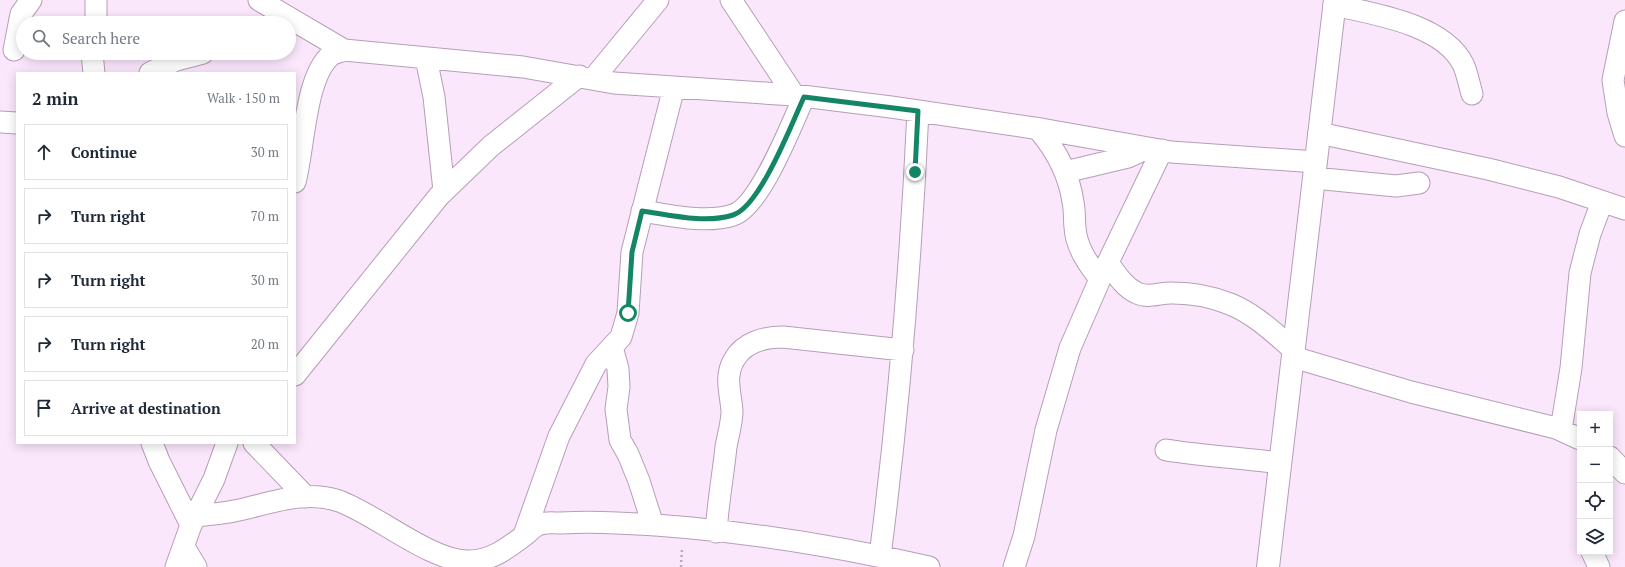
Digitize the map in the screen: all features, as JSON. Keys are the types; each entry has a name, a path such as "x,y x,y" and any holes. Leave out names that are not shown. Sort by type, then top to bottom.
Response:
{"street":[{"path":"21,16 31,0"},
{"path":"96,0 96,16"},
{"path":"259,0 278,16"},
{"path":"296,374 444,191 491,146 586,78 658,0"},
{"path":"731,0 799,96"},
{"path":"1268,567 1335,3 1394,18 1429,32 1452,50 1463,64 1472,94"},
{"path":"1625,21 1613,80 1618,113 1625,136"},
{"path":"296,26 344,50 523,67 614,83 799,96 1038,128 1154,149 1315,170 1396,186 1419,183"},
{"path":"14,50 16,40"},
{"path":"296,176 310,97 321,67 331,55 344,50"},
{"path":"426,58 434,97 444,191"},
{"path":"93,60 94,72"},
{"path":"152,72 176,60"},
{"path":"524,535 559,436 596,364 621,337 628,313 632,252 674,87"},
{"path":"642,211 698,219 734,215 752,201 771,168 799,96"},
{"path":"880,556 892,462 910,274 918,111"},
{"path":"0,122 16,123"},
{"path":"1038,128 1051,143 1065,172 1074,203 1075,229 1080,249 1089,266 1104,271 1137,293 1146,296 1172,292 1206,297 1230,304 1254,317 1293,354 1352,376 1561,430 1577,438"},
{"path":"1319,133 1488,168 1559,187 1625,209"},
{"path":"1065,172 1128,157 1154,149"},
{"path":"1014,567 1024,536 1046,430 1070,348 1104,271 1154,149"},
{"path":"1561,430 1571,368 1580,273 1590,234 1602,202"},
{"path":"716,532 726,445 732,418 729,374 734,359 741,352 752,343 767,337 783,337 903,350"},
{"path":"612,346 618,369 619,387 616,410 620,440 628,454 639,481 653,524"},
{"path":"153,444 193,520"},
{"path":"176,567 193,520 214,479 227,444"},
{"path":"255,444 306,496"},
{"path":"1166,450 1215,457 1245,458 1280,463"},
{"path":"1613,460 1625,473"},
{"path":"193,520 292,496 314,496 339,501 443,556 478,564 501,552 540,524 585,521 653,524 716,532 880,556 929,567"},
{"path":"184,547 196,567"},
{"path":"1593,555 1599,567"}],"route":[{"path":"628,313 632,252 642,211 698,219 734,215 752,201 771,168 804,97 918,111 915,172"}]}
